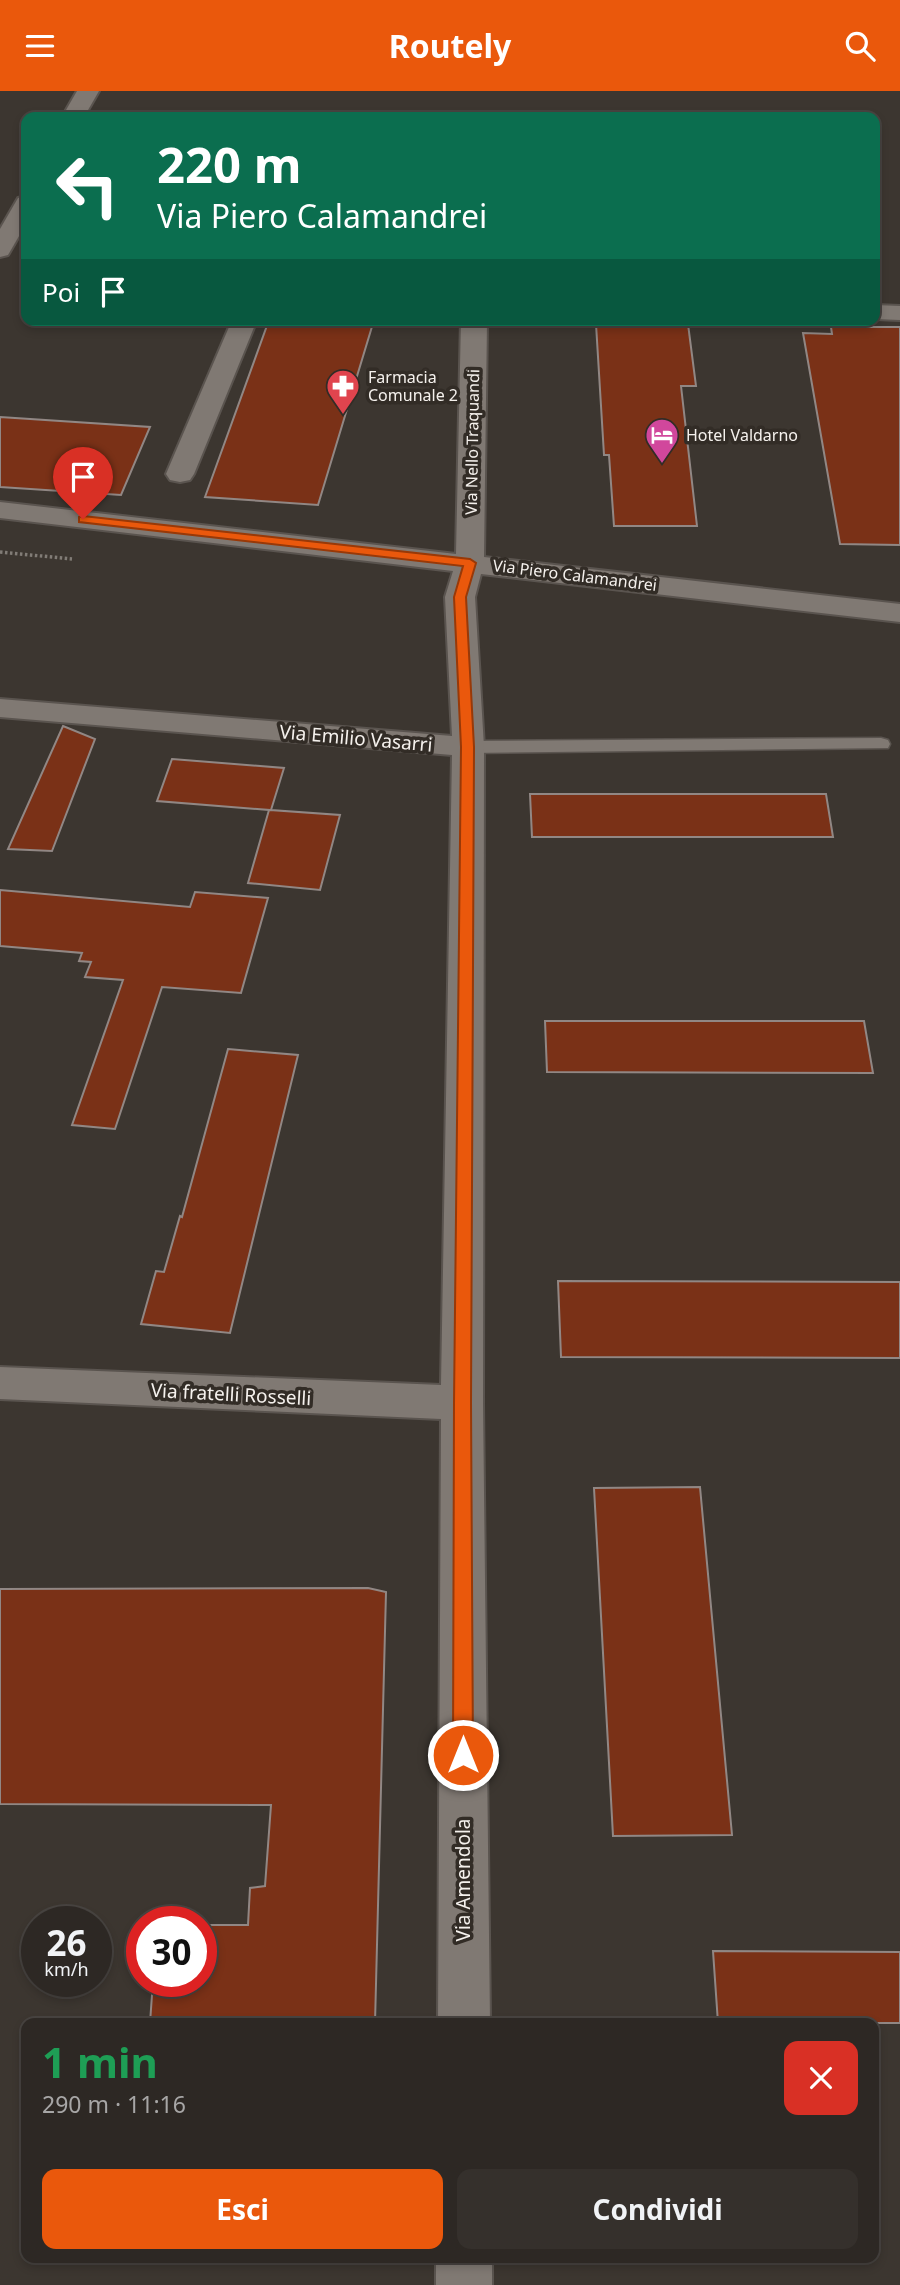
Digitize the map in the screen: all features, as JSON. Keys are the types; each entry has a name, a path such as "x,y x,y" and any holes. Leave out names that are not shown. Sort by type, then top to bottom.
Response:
{"street":[{"path":"77,112 88,91"},
{"path":"21,212 0,252 21,255"},
{"path":"880,312 900,313"},
{"path":"180,474 242,326"},
{"name":"Via Nello Traquandi","path":"470,563 474,326"},
{"name":"Via Piero Calamandrei","path":"0,510 900,613"},
{"name":"Via Amendola","path":"464,2018 462,1403 468,747 460,597 470,563"},
{"name":"Via Emilio Vasarri","path":"0,708 468,747"},
{"name":"Via fratelli Rosselli","path":"0,1384 462,1403"},
{"path":"464,2263 464,2285"}],"lane":[{"name":"Via Emilio Vasarri","path":"468,747 881,744"}],"building":[{"path":"267,326 372,326 318,505 205,497"},
{"path":"596,326 688,326 696,386 681,386 697,526 614,526 609,455 604,455"},
{"path":"831,327 900,327 900,545 840,544 803,333 832,334"},
{"path":"0,417 150,427 121,495 0,487"},
{"path":"63,726 95,739 52,851 8,849"},
{"path":"172,759 284,768 271,810 340,815 320,890 248,883 269,810 157,801"},
{"path":"530,794 826,794 833,837 532,837"},
{"path":"0,890 190,907 195,892 268,898 241,993 162,987 115,1129 72,1125 123,980 85,977 91,962 79,961 82,953 0,946"},
{"path":"545,1021 864,1021 873,1073 547,1072"},
{"path":"228,1049 298,1055 230,1333 141,1324 156,1271 164,1272 180,1216 182,1217"},
{"path":"558,1281 900,1282 900,1358 561,1357"},
{"path":"700,1487 732,1835 613,1836 594,1488"},
{"path":"368,1588 386,1592 375,2018 150,2018 152,1997 217,1997 217,1925 248,1925 250,1888 265,1886 271,1805 0,1804 0,1589"},
{"path":"713,1951 900,1952 900,2023 879,2023 879,2018 718,2018"}],"place":[{"name":"Farmacia Comunale 2","path":"343,416"},
{"name":"Hotel Valdarno","path":"662,465"}],"route":[{"path":"83,519 470,563 460,597 468,747 462,1403 463,1755"}]}
